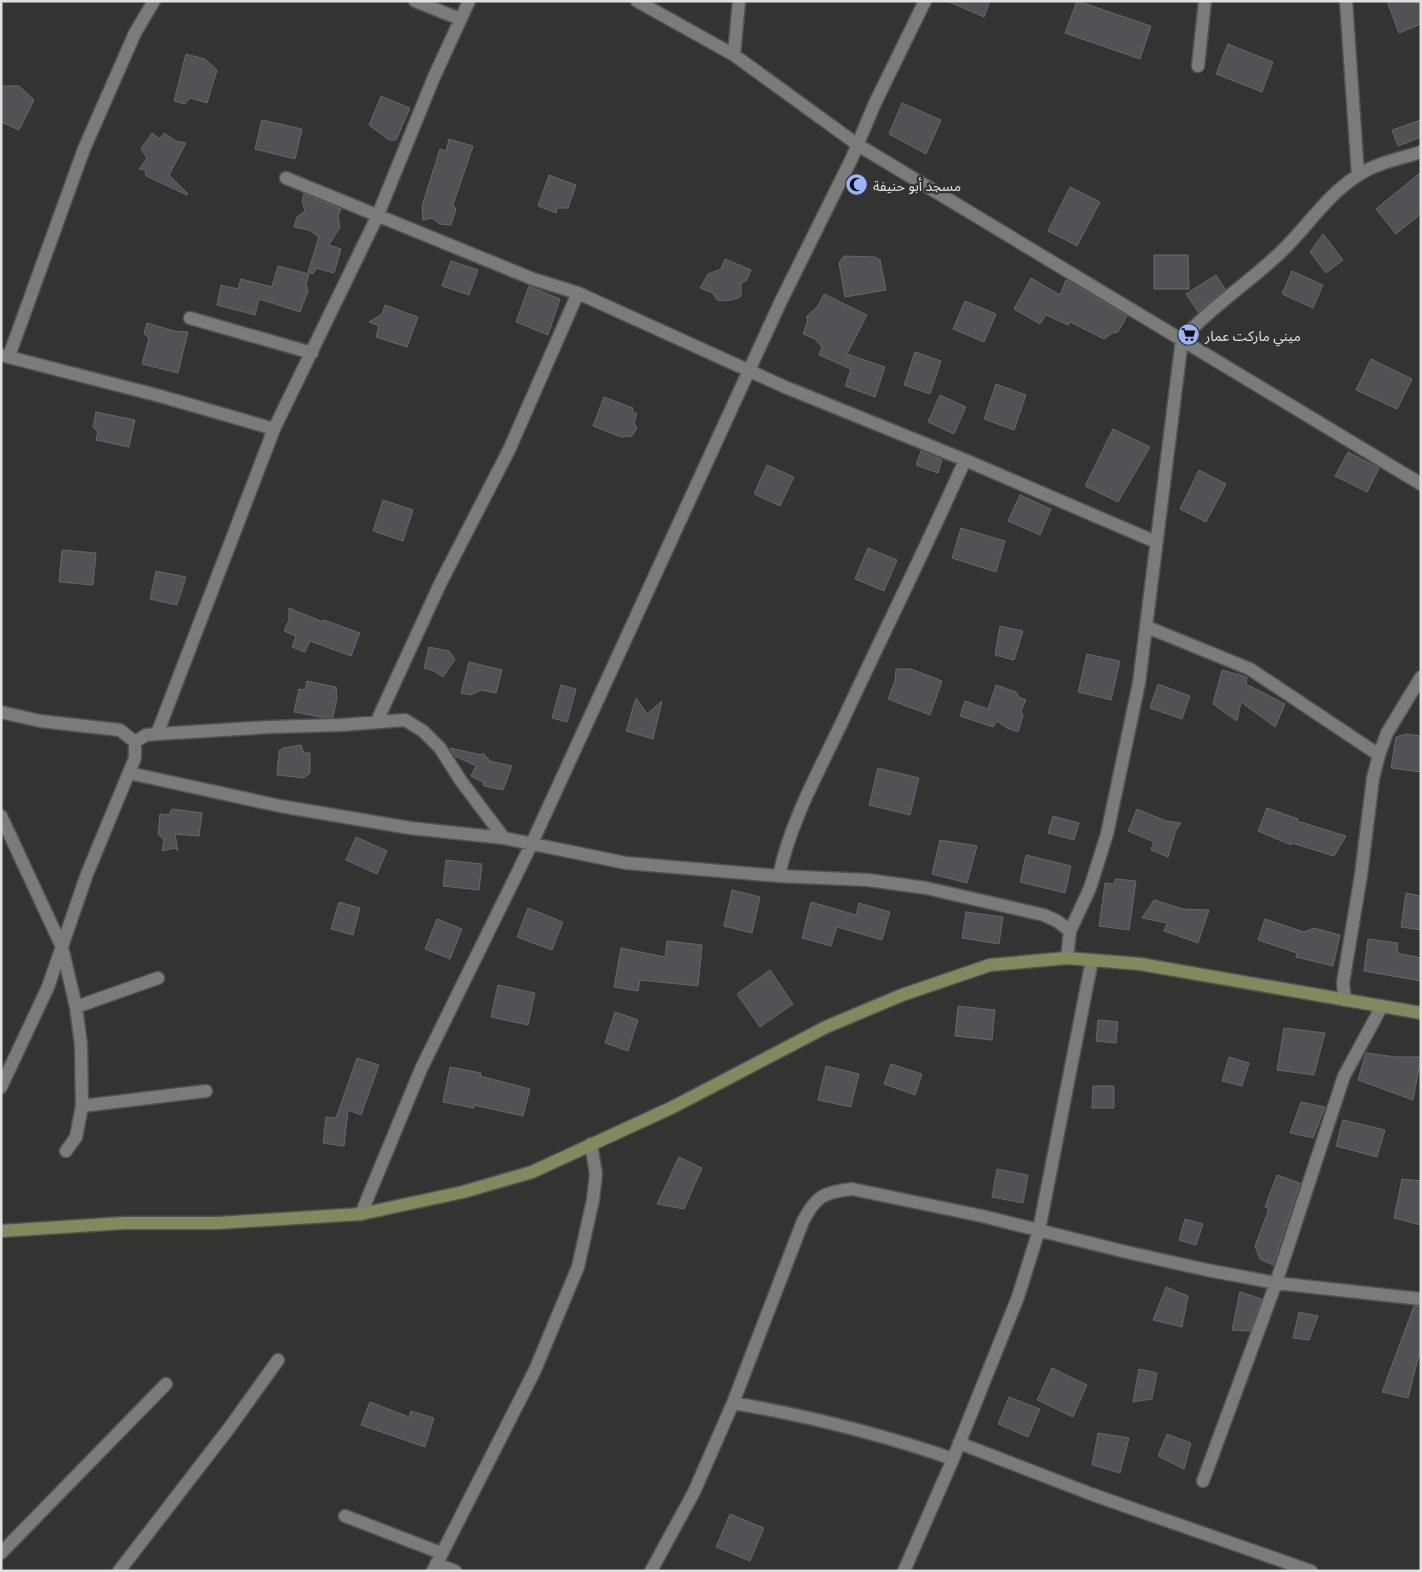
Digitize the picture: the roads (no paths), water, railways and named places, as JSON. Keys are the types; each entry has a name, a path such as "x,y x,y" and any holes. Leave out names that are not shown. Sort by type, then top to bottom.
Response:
{"main road":[{"path":"1,1231 124,1223 218,1222 361,1214 463,1192 532,1172 673,1107 826,1027 902,994 990,965 1067,958 1140,964 1421,1013"}],"street":[{"path":"154,1 135,33 84,149 5,356 274,429"},
{"path":"415,1 460,19"},
{"path":"157,734 274,429 377,217 434,77 469,1"},
{"path":"637,1 734,55 858,146 1421,484"},
{"path":"734,55 739,1"},
{"path":"361,1214 421,1069 532,844 750,371 858,146 875,103 925,1"},
{"path":"1198,66 1206,1"},
{"path":"1346,1 1358,175"},
{"path":"1067,958 1070,931 1090,888 1107,834 1139,683 1182,339 1209,312 1283,250 1326,202 1358,175 1421,152"},
{"path":"286,178 377,217 533,279 578,293 750,371 1156,542"},
{"path":"377,721 440,584 502,465 578,293"},
{"path":"190,318 312,354"},
{"path":"779,876 789,839 817,775 911,580 965,460"},
{"path":"1147,627 1250,669 1379,756"},
{"path":"1345,1000 1343,983 1361,874 1370,798 1379,756 1387,733 1421,677"},
{"path":"1,712 40,721 120,730 135,742"},
{"path":"135,742 146,735 157,734 270,727 348,725 405,720 423,731 440,748 461,781 504,838"},
{"path":"1,1087 48,988 88,874 130,773 135,758 135,742"},
{"path":"130,773 280,806 410,828 504,838 626,863 779,876 868,880 926,888 1044,915 1057,921 1070,931"},
{"path":"1,816 62,947 76,1007 81,1045 82,1106 76,1137 66,1151"},
{"path":"904,1571 953,1460 1018,1297 1039,1230 1092,960"},
{"path":"76,1007 158,978"},
{"path":"1203,1481 1276,1283 1344,1076 1382,1006"},
{"path":"82,1106 206,1091"},
{"path":"436,1562 535,1370 578,1266 593,1200 596,1174 591,1144"},
{"path":"651,1571 694,1492 734,1404 803,1221 812,1204 821,1196 834,1191 852,1189 1039,1230 1122,1251 1276,1283 1421,1299"},
{"path":"119,1571 230,1427 278,1360"},
{"path":"1,1553 166,1384"},
{"path":"734,1404 797,1414 872,1432 953,1460"},
{"path":"959,1444 1091,1494 1310,1571"},
{"path":"345,1516 455,1571"}],"place":[{"name":"مسجد أبو حنيفة","path":"857,185"},
{"name":"ميني ماركت عمار","path":"1189,335"}]}
